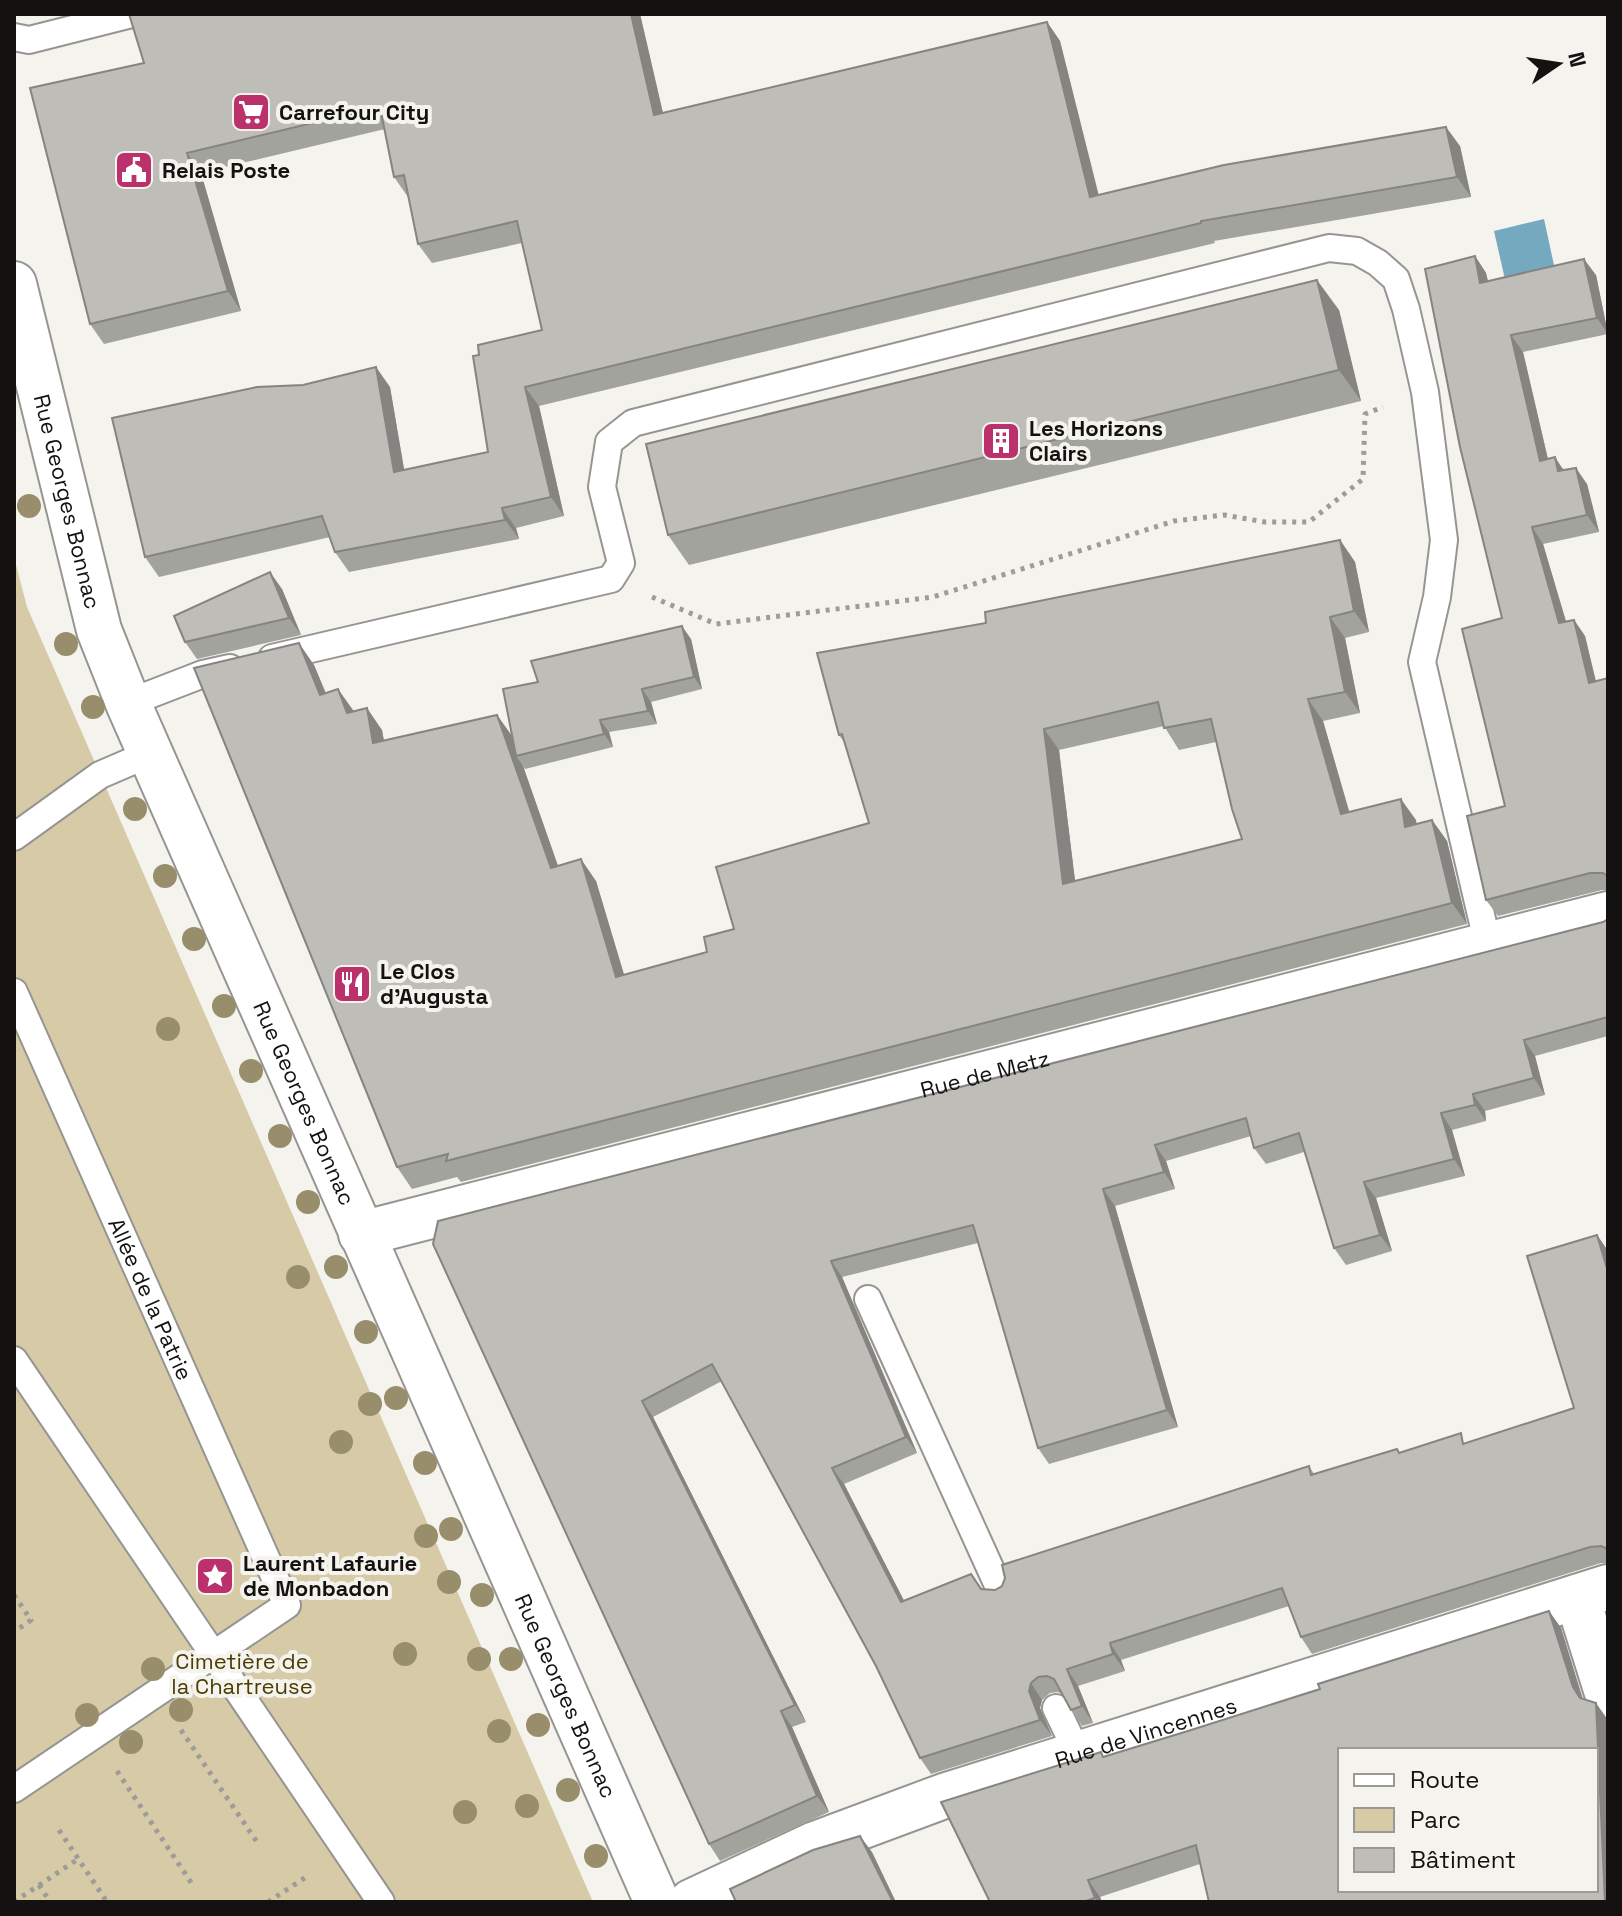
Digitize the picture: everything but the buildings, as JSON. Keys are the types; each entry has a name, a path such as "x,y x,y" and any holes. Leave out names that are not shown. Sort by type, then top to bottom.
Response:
{"street":[{"name":"Rue Georges Bonnac","path":"14,284 99,630 128,703 657,1902"},
{"name":"Rue de Metz","path":"361,1234 1608,914"},
{"path":"1592,1592 1608,1696"},
{"name":"Rue de Vincennes","path":"691,1902 815,1844 944,1796 1592,1592"}],"lane":[{"path":"14,37 29,40 132,14"},
{"path":"128,703 203,674 611,579 621,563 602,487 606,457 609,442 633,423 1329,248 1357,251 1378,263 1396,279 1425,392 1444,540 1437,597 1422,662 1488,945"},
{"path":"14,837 100,775 151,753"},
{"name":"Allée de la Patrie","path":"14,992 287,1605 213,1655"},
{"path":"868,1299 1001,1592"},
{"path":"14,1360 381,1902"},
{"path":"14,1789 213,1655"},
{"path":"1056,1708 1078,1754"}],"path":[{"path":"611,579 716,624 933,597 1174,521 1224,515 1265,522 1309,522 1363,479 1365,414 1425,392"},
{"path":"14,1595 31,1620 14,1632"},
{"path":"156,1693 257,1842"},
{"path":"93,1735 194,1887"},
{"path":"59,1830 107,1902"},
{"path":"14,1902 78,1859"},
{"path":"39,1885 50,1902"}],"green space":[{"name":"Cimetière de la Chartreuse","path":"14,557 27,607 593,1902 14,1902"}],"water":[{"path":"1544,219 1563,307 1514,319 1494,231"}],"place":[{"name":"Carrefour City","path":"251,112"},
{"name":"Relais Poste","path":"134,170"},
{"name":"Les Horizons Clairs","path":"1001,441"},
{"name":"Le Clos d'Augusta","path":"352,984"},
{"name":"Laurent Lafaurie de Monbadon","path":"215,1576"}]}
